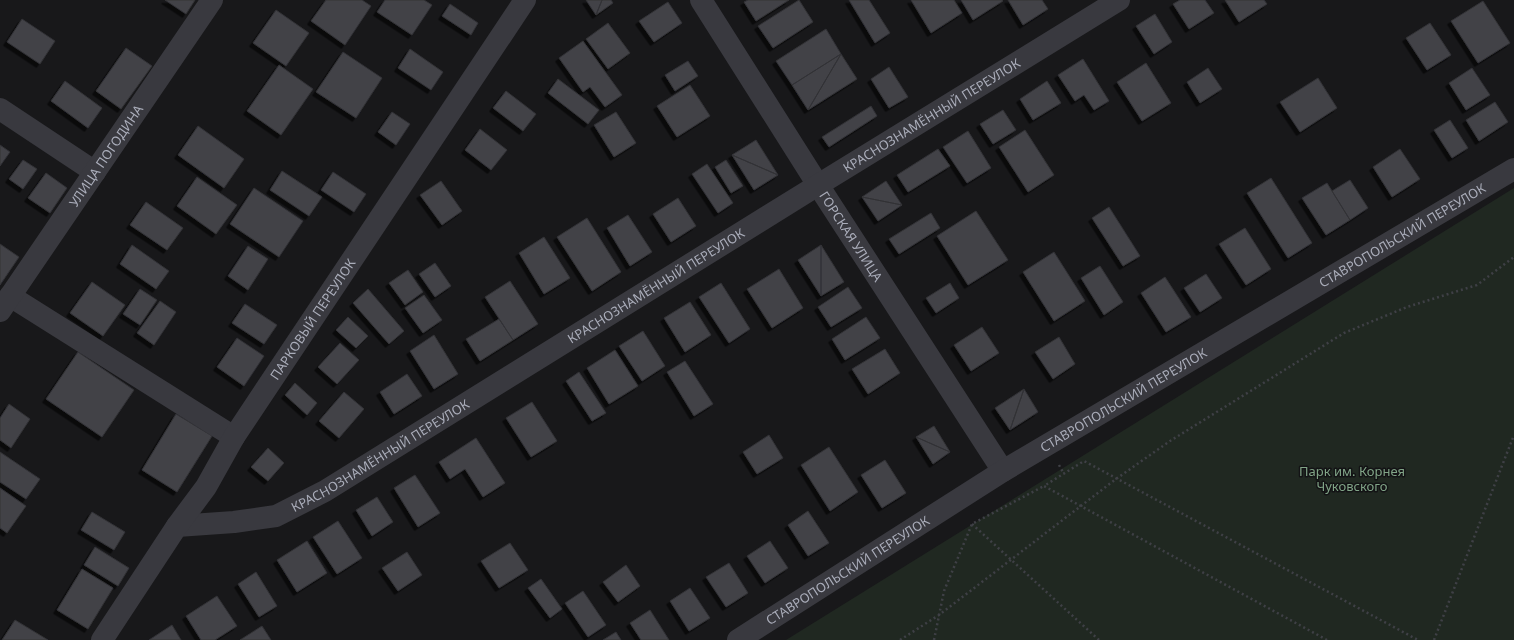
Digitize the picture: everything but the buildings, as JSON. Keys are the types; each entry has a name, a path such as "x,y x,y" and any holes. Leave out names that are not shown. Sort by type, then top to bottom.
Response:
{"street":[{"name":"УЛИЦА ПОГОДИНА","path":"3,306 212,0"},
{"name":"ПАРКОВЫЙ ПЕРЕУЛОК","path":"102,640 177,526 206,487 234,437 525,0"},
{"name":"ГОРСКАЯ УЛИЦА","path":"702,0 818,185 1002,471"},
{"name":"КРАСНОЗНАМЁННЫЙ ПЕРЕУЛОК","path":"177,526 234,522 276,516 325,491 818,185 1120,0"},
{"path":"0,109 95,172"},
{"name":"СТАВРОПОЛЬСКИЙ ПЕРЕУЛОК","path":"738,640 1002,471 1514,169"},
{"path":"3,306 234,437"}],"path":[{"path":"900,640 940,615 1116,479 1170,441 1344,333 1407,307 1477,285 1514,257"},
{"path":"1434,640 1514,435"},
{"path":"934,640 944,591 972,524 1044,486 1084,461 1418,640"},
{"path":"1044,486 1327,640"},
{"path":"972,524 1099,640"}],"green space":[{"name":"Парк им. Корнея Чуковского","path":"1514,188 1514,640 786,640"}]}
